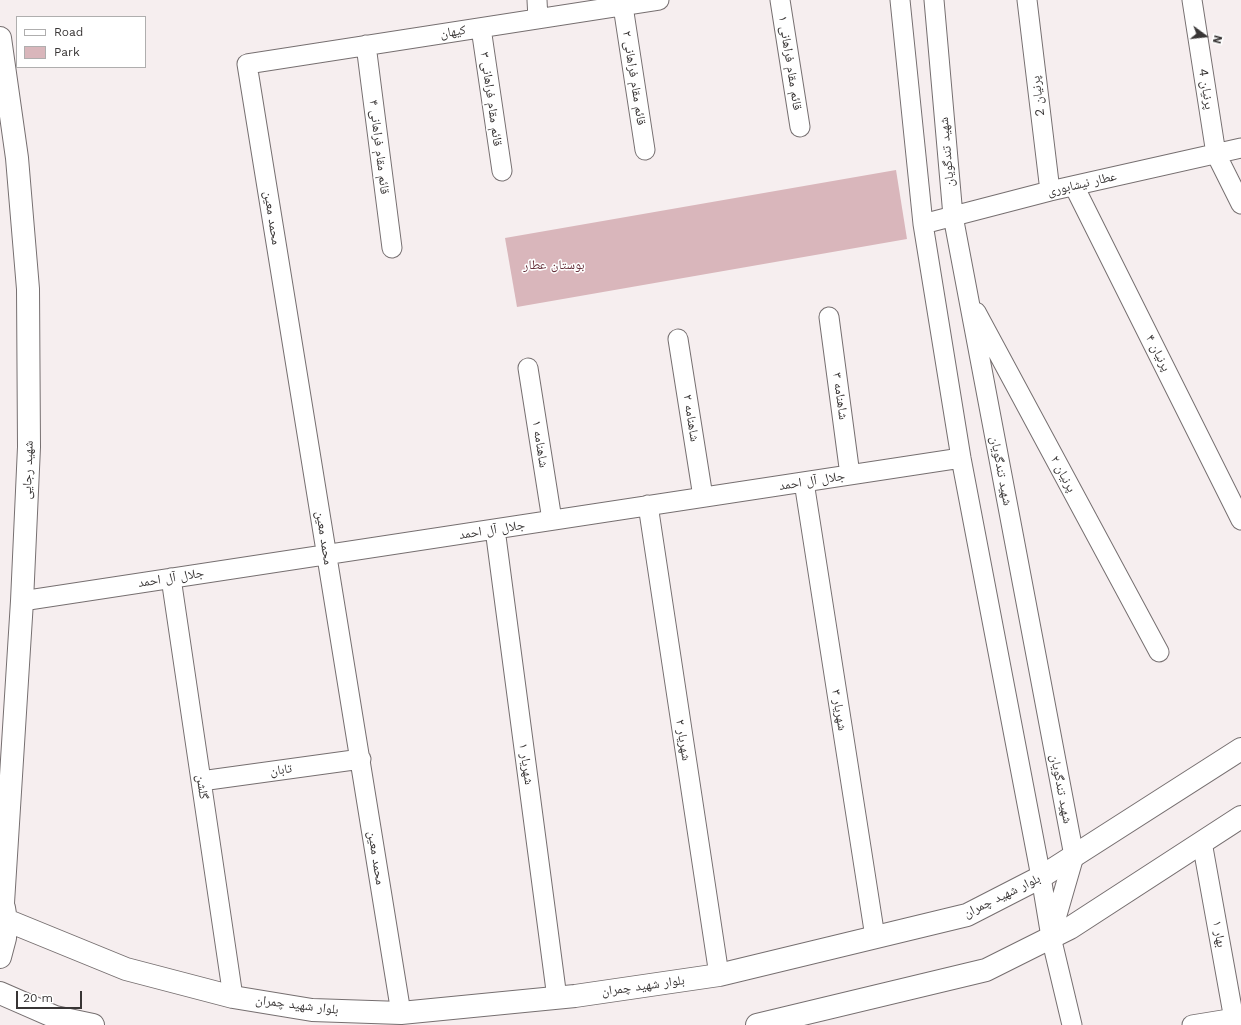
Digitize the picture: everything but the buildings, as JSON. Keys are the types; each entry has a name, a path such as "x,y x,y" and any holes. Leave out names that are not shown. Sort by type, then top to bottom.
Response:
{"main road":[{"name":"شهید رجایی","path":"0,38 17,158 28,289 29,447 22,601 3,907 6,938 0,957"},
{"name":"بلوار شهید چمران","path":"3,907 126,969 233,996 312,1010 401,1013 557,998 719,975 967,915 1041,877 1241,749"},
{"path":"757,1025 986,970 1070,928 1241,817"},
{"path":"0,994 56,1021 92,1025"}],"street":[{"path":"537,0 538,19"},
{"name":"کیهان","path":"247,64 659,0"},
{"name":"قائم مقام فراهانی ۱","path":"780,0 800,127"},
{"name":"شهید تندگویان","path":"900,0 923,224 961,458 1041,877 1051,937 1072,1025"},
{"name":"شهید تندگویان","path":"934,0 953,216 1074,856 1051,937"},
{"name":"پرنیان 2","path":"1026,0 1050,191"},
{"name":"پرنیان 4","path":"1192,0 1216,154 1241,204"},
{"name":"قائم مقام فراهانی ۲","path":"623,6 644,150"},
{"name":"قائم مقام فراهانی ۳","path":"481,28 502,171"},
{"name":"قائم مقام فراهانی ۴","path":"366,45 392,248"},
{"name":"محمد معین","path":"247,64 361,759 401,1013"},
{"name":"عطار نیشابوری","path":"923,224 1050,191 1241,148"},
{"name":"پرنیان ۴","path":"1074,186 1241,520"},
{"name":"پرنیان ۲","path":"968,296 1159,652"},
{"name":"شاهنامه ۳","path":"829,317 850,475"},
{"name":"شاهنامه ۲","path":"678,339 703,497"},
{"name":"شاهنامه ۱","path":"528,368 552,520"},
{"name":"جلال آل احمد","path":"22,601 961,458"},
{"name":"شهریار ۳","path":"804,482 875,937"},
{"name":"شهریار ۲","path":"648,506 719,975"},
{"name":"شهریار ۱","path":"495,529 557,998"},
{"name":"گلشن","path":"171,578 233,996"},
{"name":"تابان","path":"201,782 361,759"},
{"name":"بهار ۱","path":"1202,842 1237,1020"},
{"path":"1192,1025 1237,1020"}],"green space":[{"name":"بوستان عطار","path":"896,170 907,239 517,307 505,238"}]}
